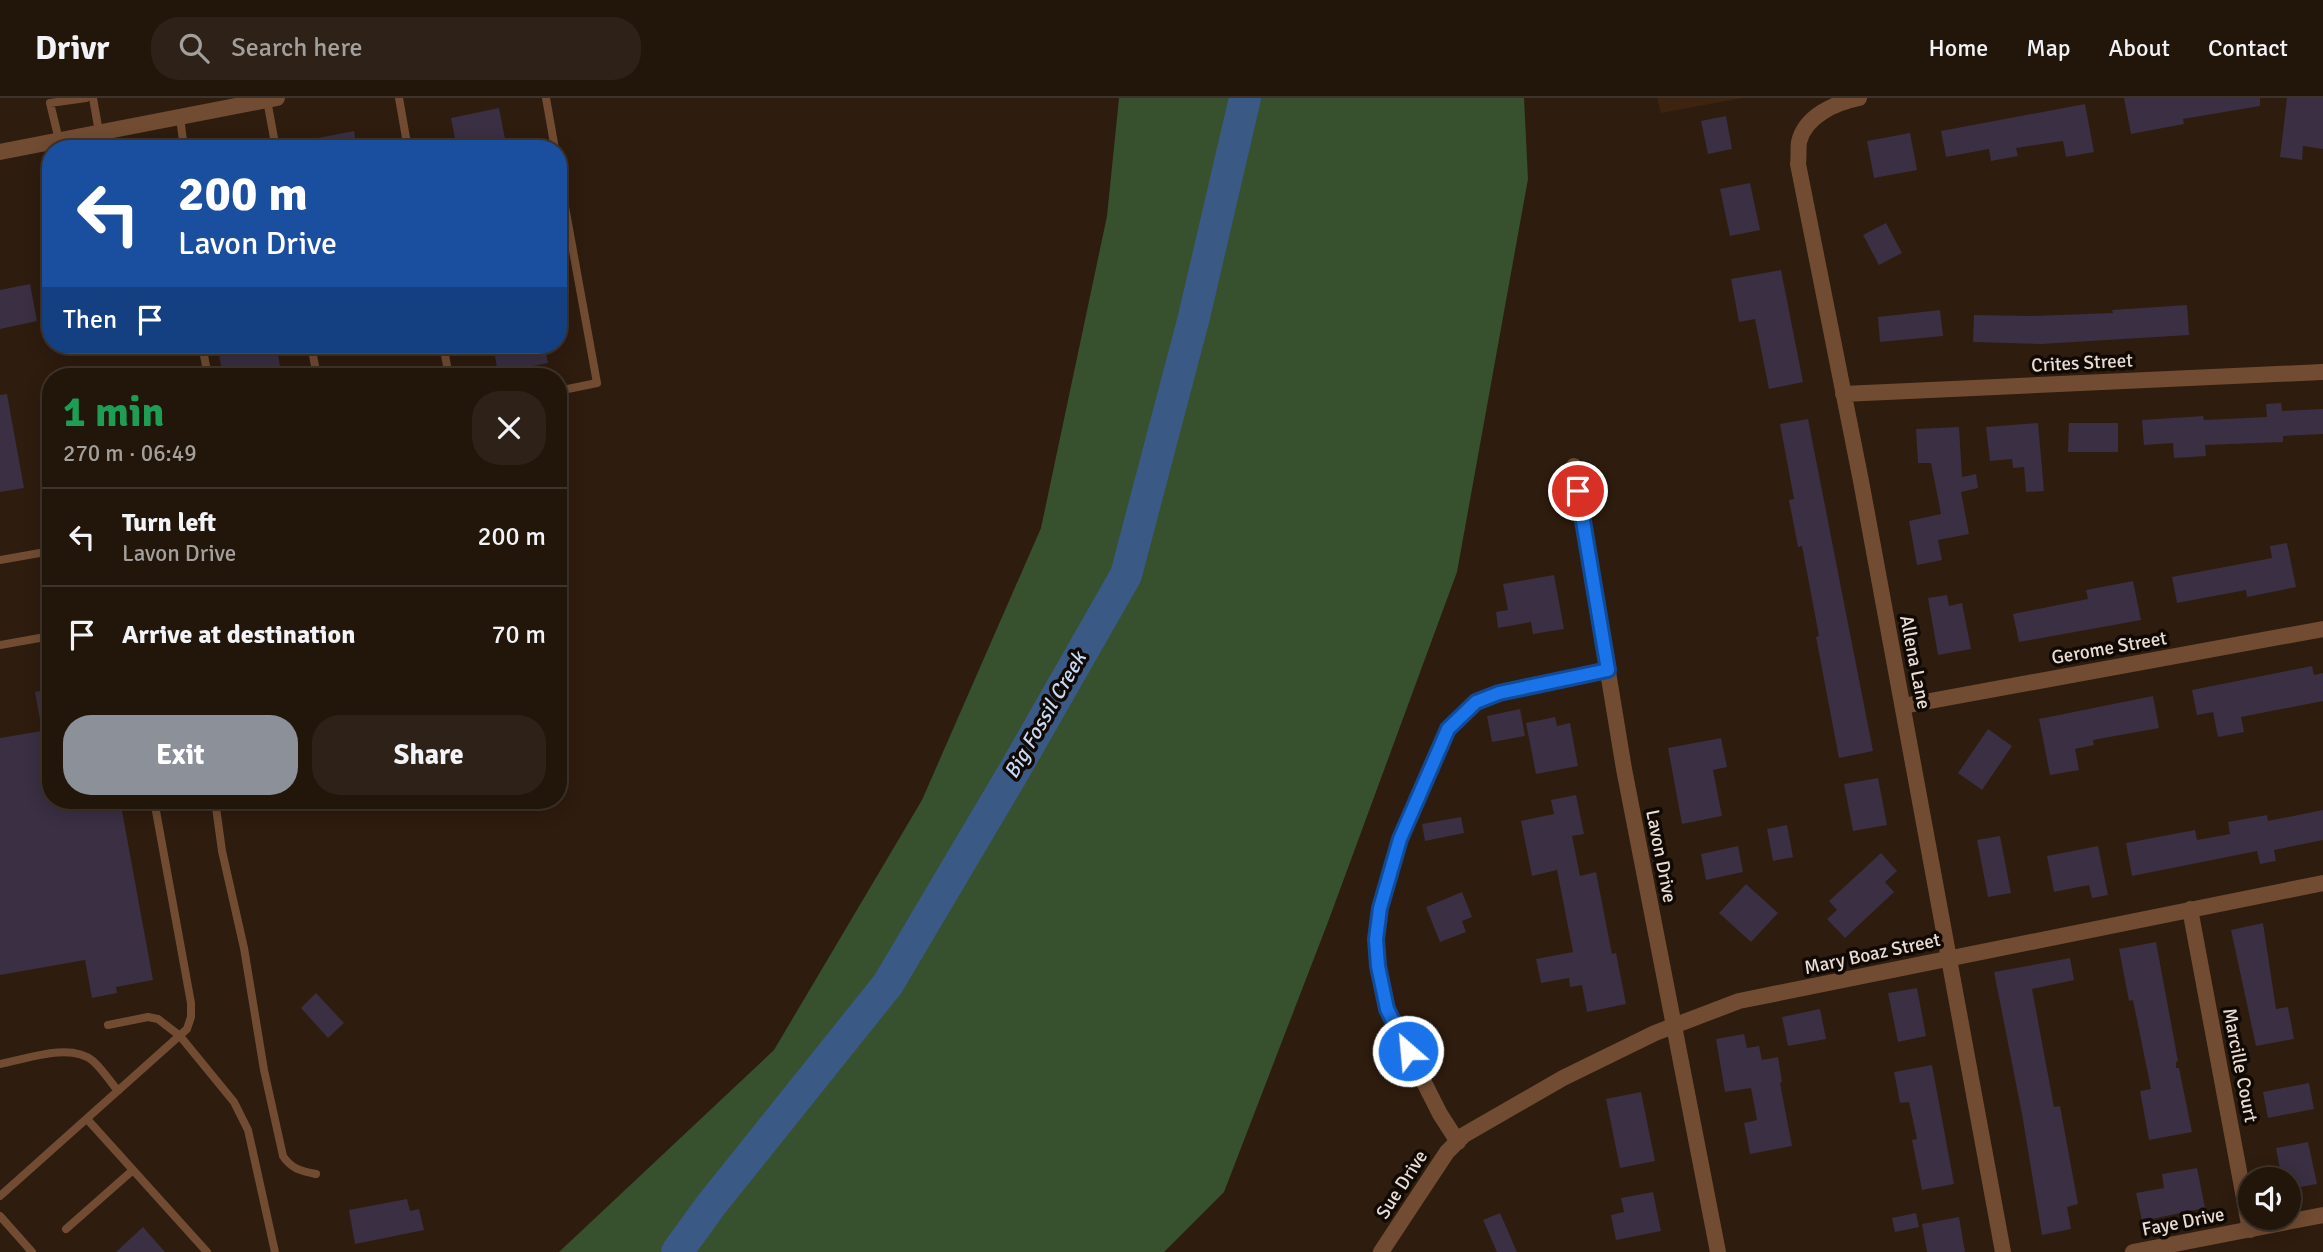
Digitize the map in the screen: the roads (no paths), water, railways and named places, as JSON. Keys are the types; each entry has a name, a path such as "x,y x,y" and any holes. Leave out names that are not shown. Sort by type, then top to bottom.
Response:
{"street":[{"path":"60,140 272,99"},
{"name":"Allena Lane","path":"1848,99 1820,113 1808,126 1800,141 1798,164 1903,706 2003,1252"},
{"path":"0,152 42,144"},
{"name":"Crites Street","path":"1843,394 2323,372"},
{"name":"Lavon Drive","path":"1574,466 1624,769 1718,1252"},
{"name":"Gerome Street","path":"1903,706 2323,629"},
{"path":"1458,1142 1440,1114 1387,1009 1378,966 1376,939 1380,908 1400,839 1448,729 1476,702 1499,693 1608,670"},
{"name":"Mary Boaz Street","path":"1458,1142 1464,1135 1563,1078 1655,1032 1739,1001 2323,883"},
{"name":"Marcille Court","path":"2190,909 2238,1167"},
{"name":"Sue Drive","path":"1381,1252 1447,1152 1458,1142"},
{"name":"Faye Drive","path":"2301,1220 2323,1215"},
{"name":"Faye Drive","path":"2133,1252 2250,1230"}],"lane":[{"path":"60,140 50,103 86,98"},
{"path":"93,98 99,132"},
{"path":"399,98 406,140"},
{"path":"546,98 553,140"},
{"path":"272,99 275,140"},
{"path":"180,117 183,140"},
{"path":"567,218 597,383 567,389"},
{"path":"0,560 42,553"},
{"path":"0,645 42,638"},
{"path":"0,1196 187,1029 191,1017 191,1003 156,809"},
{"path":"216,809 264,1070 283,1156 288,1164 297,1169 316,1174"},
{"path":"108,1025 148,1017 158,1019 180,1036 234,1102 248,1130 275,1252"},
{"path":"0,1064 68,1051 81,1053 93,1061 118,1091"},
{"path":"87,1119 207,1252"},
{"path":"66,1229 133,1170"},
{"path":"0,1216 32,1252"}],"waterway":[{"name":"Big Fossil Creek","path":"677,1252 711,1205 888,984 1126,575 1194,317 1245,98"}]}
